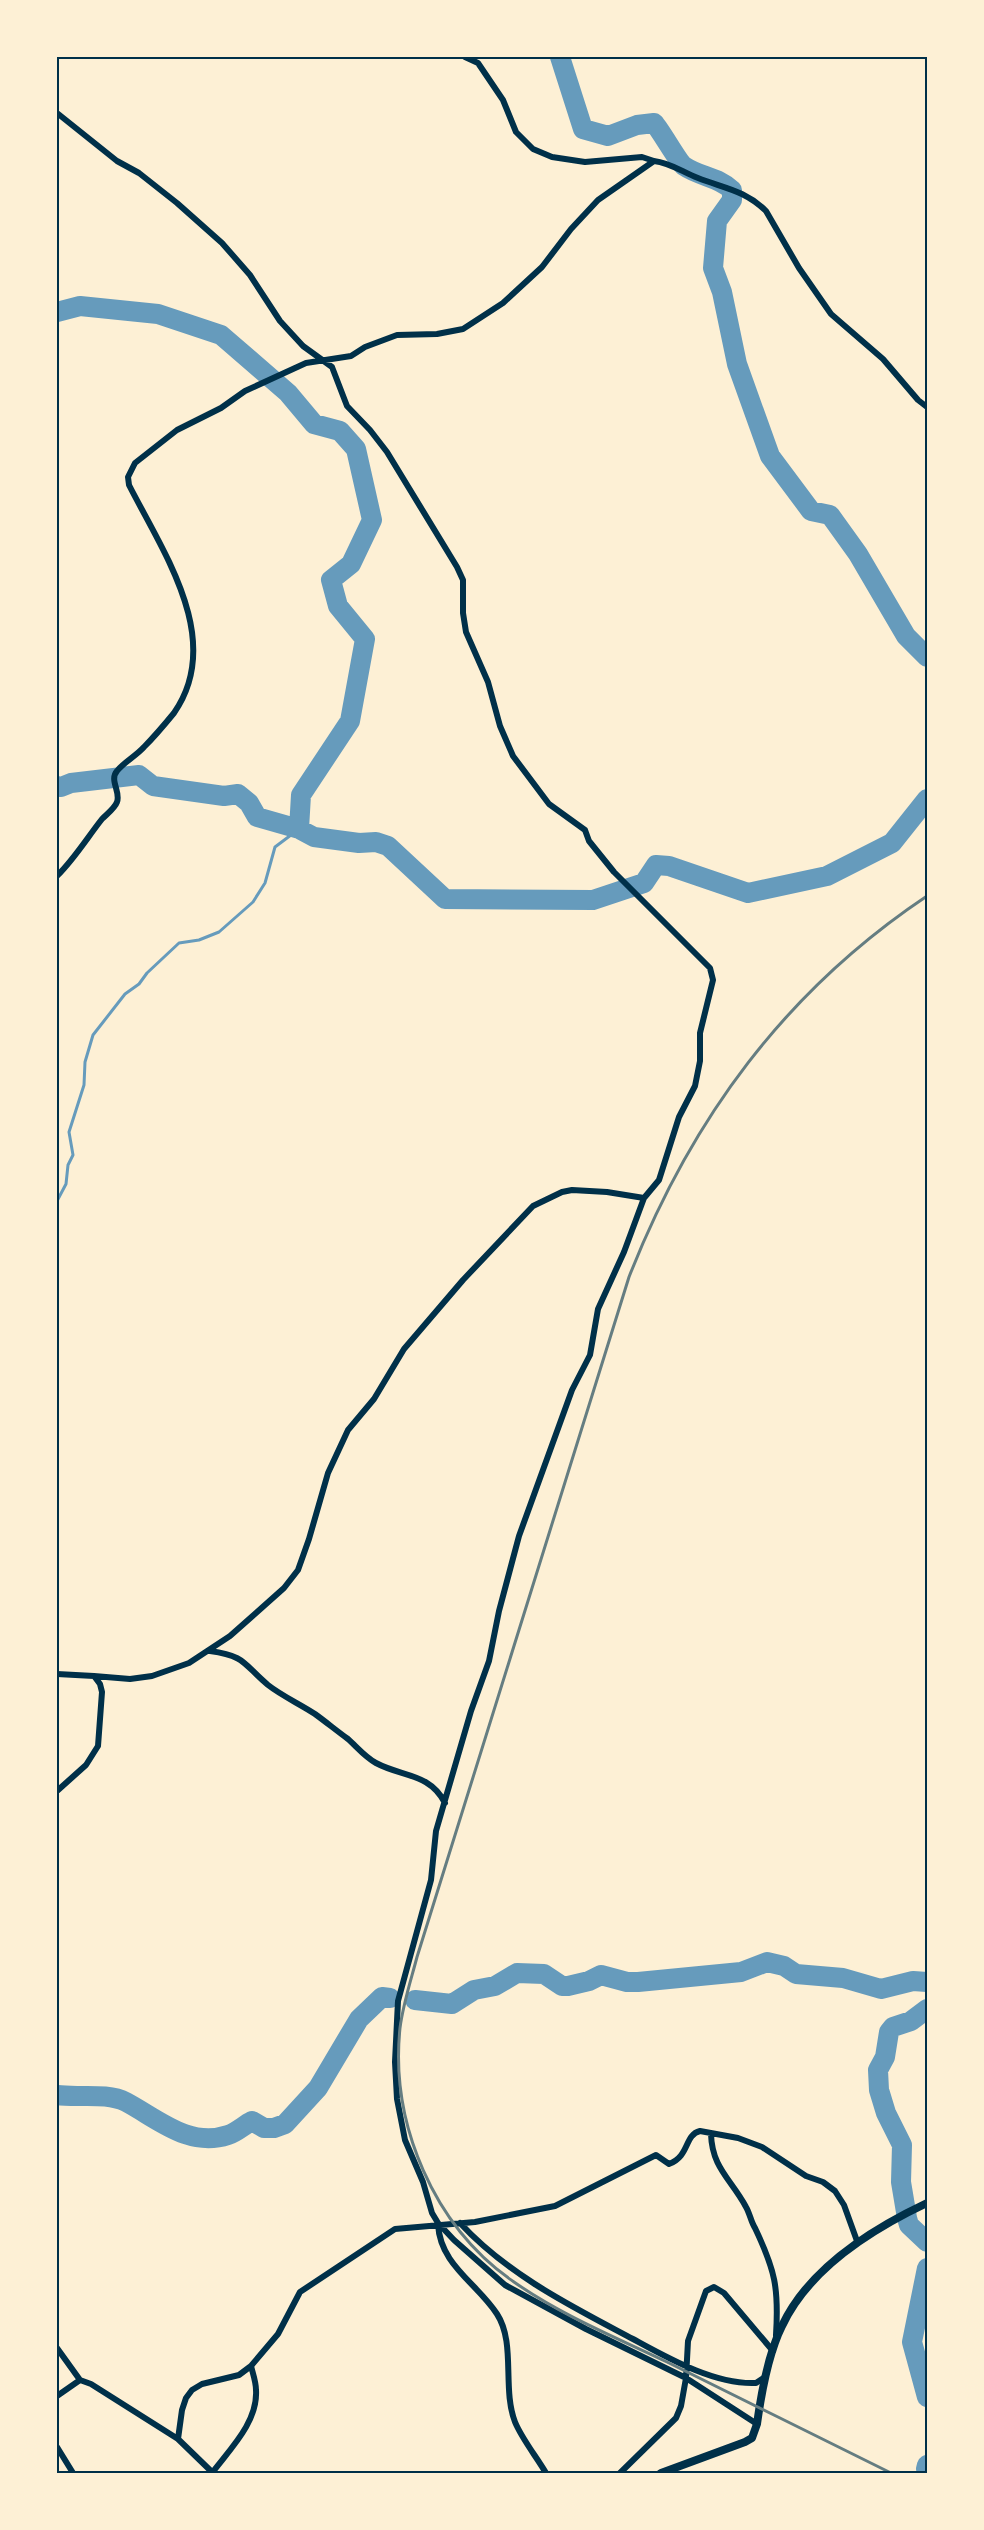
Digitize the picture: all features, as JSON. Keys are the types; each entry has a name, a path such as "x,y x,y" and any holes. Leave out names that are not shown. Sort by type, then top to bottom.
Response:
{"street":[{"path":"465,57 478,63 503,100 516,132 533,149 552,157 585,162 642,157 670,163 699,179 723,185 759,204 766,211 799,268 831,314 876,352 918,400 927,407"},
{"path":"57,113 117,161 139,173 222,243 250,275 280,321 303,345 332,367 347,406 387,452 424,509 457,567 463,580 463,613 466,632 488,682 506,744 526,775 549,804 585,830 589,841 614,872 710,968 713,980 700,1033 700,1061 695,1086 679,1117 659,1180 644,1198 624,1252 598,1309 590,1355 568,1401 519,1536 499,1611 489,1661 471,1711 436,1831 431,1880 398,2001 395,2062 397,2099 405,2140 438,2223 439,2236 456,2270 497,2314 507,2355 507,2376 515,2422 546,2473"},
{"path":"57,876 80,852 117,803 118,793 114,778 116,771 143,748 174,712 190,681 195,659 194,636 189,612 170,567 129,485 128,477 135,463 177,430 221,408 245,391 306,363 351,356 365,347 398,335 437,334 463,329 503,303 542,267 571,229 598,200 654,161"},
{"path":"57,1674 130,1679 167,1672 210,1651 257,1614 284,1588 298,1570 328,1473 348,1430 374,1399 404,1349 463,1280 533,1206 562,1192 572,1190 607,1192 644,1198"},
{"path":"210,1651 237,1658 252,1668 269,1685 348,1739 368,1758 378,1764 420,1779 438,1789 445,1803"},
{"path":"57,1791 86,1765 98,1746 102,1692 94,1676"},
{"path":"178,2439 182,2410 192,2390 202,2384 239,2375 251,2366 279,2334 300,2292 395,2229 438,2223 460,2223 555,2206 652,2157 656,2156 669,2164 676,2162 685,2152 694,2133 738,2138 762,2147 806,2176 823,2182 835,2191 844,2205 857,2241"},
{"path":"661,2473 674,2471 752,2438 776,2338 776,2287 772,2265 747,2208 715,2161 711,2152 711,2134"},
{"path":"776,2338 796,2302 818,2277 857,2241 927,2203"},
{"path":"438,2223 505,2285 586,2329 686,2378 757,2424"},
{"path":"460,2223 490,2252 554,2298 687,2365 718,2379 747,2384 756,2383 768,2373"},
{"path":"620,2473 675,2418 681,2406 686,2378 688,2341 706,2291 714,2287 724,2293 773,2350"},
{"path":"57,2349 80,2380 92,2384 178,2439 213,2473 242,2434 255,2405 256,2389 251,2366"},
{"path":"57,2396 80,2380"},
{"path":"57,2447 59,2457 74,2473"}],"waterway":[{"path":"560,57 583,129 608,136 637,125 654,123 684,166 721,182 732,190 732,200 717,221 713,268 722,292 737,364 770,456 811,511 830,515 858,554 906,636 927,657"},
{"path":"57,312 80,306 158,314 221,335 288,393 314,424 340,431 356,449 372,520 351,564 331,580 338,606 365,639 350,721 301,795 299,829"},
{"path":"57,786 139,775 153,786 224,796 238,794 249,803 257,817 299,829 314,837 359,843 376,842 388,846 445,899 593,900 644,883 656,865 669,866 748,893 827,876 892,843 927,799"},
{"path":"57,1201 66,1184 68,1165 73,1155 69,1132 84,1085 85,1062 93,1035 125,994 139,984 147,973 179,943 199,940 219,932 253,902 265,883 275,847 299,829"},
{"path":"415,2000 452,2004 474,1990 495,1986 517,1973 544,1974 562,1986 568,1986 589,1981 601,1975 627,1982 638,1982 741,1972 767,1962 784,1966 796,1974 843,1978 881,1989 913,1981 927,1982"},
{"path":"57,2095 101,2096 118,2099 174,2130 200,2138 228,2135 252,2121 264,2128 274,2128 285,2124 318,2088 359,2019 382,1997 390,1998"},
{"path":"927,2009 911,2021 893,2027 889,2032 885,2057 878,2070 879,2090 886,2113 902,2145 901,2182 907,2218 909,2225 927,2242"},
{"path":"927,2268 912,2342 927,2397"},
{"path":"926,2469 927,2465"}],"railway":[{"path":"891,2473 569,2315 514,2282 486,2259 461,2233 440,2203 423,2170 402,2100 399,2064 401,2019 417,1957 629,1277 654,1219 682,1164 713,1112 748,1063 829,973 876,933 927,896"}]}
